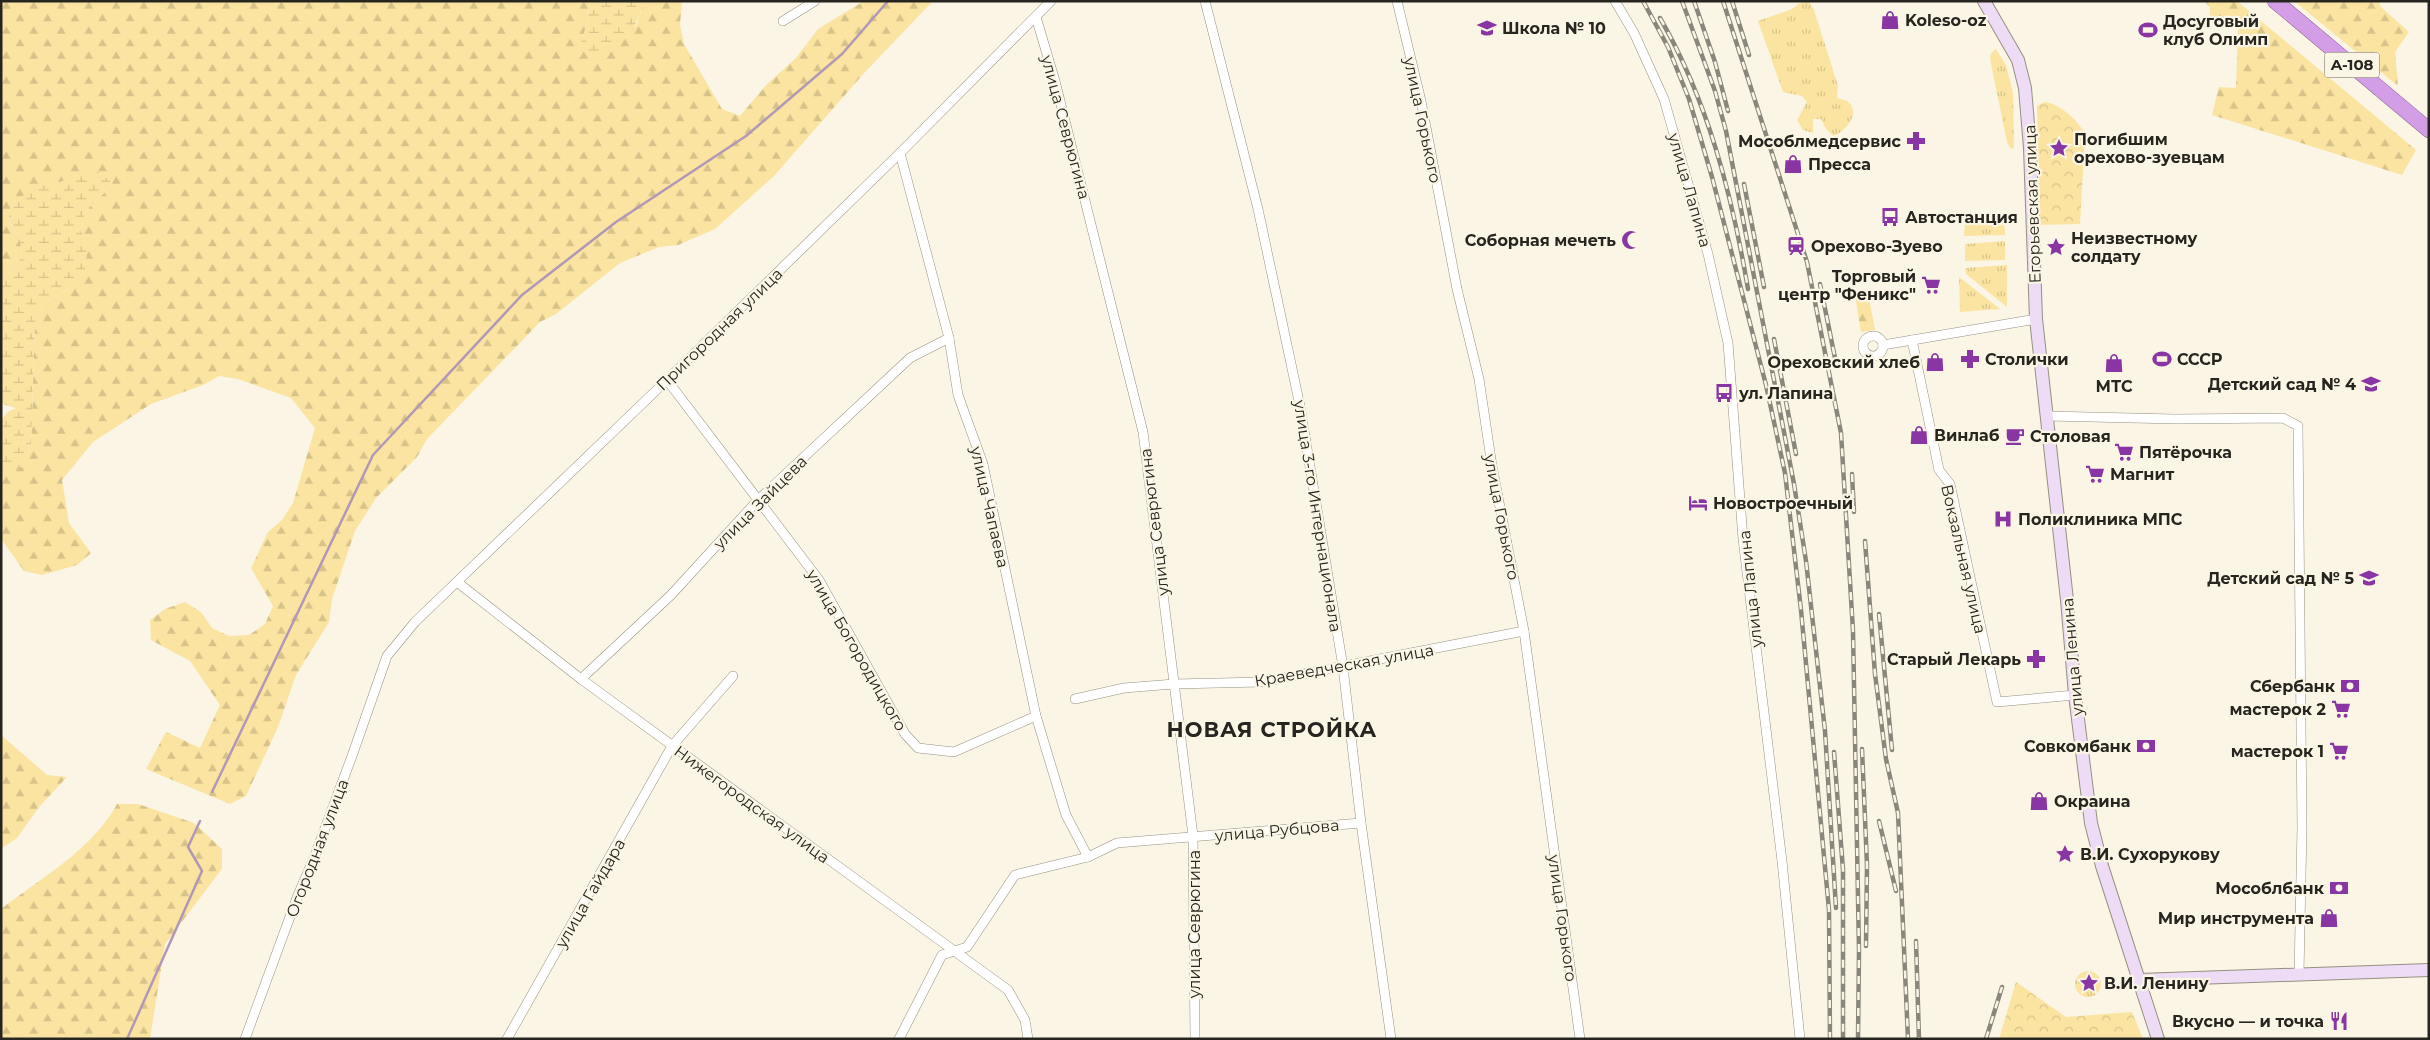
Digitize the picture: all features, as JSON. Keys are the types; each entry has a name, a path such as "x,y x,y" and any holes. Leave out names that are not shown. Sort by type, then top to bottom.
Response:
{"highway":[{"name":"А-108","path":"2275,1 2429,130"}],"main road":[{"name":"Егорьевская улица","path":"1984,1 2018,60 2025,88 2030,148 2036,320 2048,416"},
{"name":"улица Ленина","path":"2048,416 2075,695 2091,823 2102,866 2158,1039"},
{"path":"2139,980 2429,970"}],"street":[{"path":"783,21 815,1"},
{"name":"Пригородная улица","path":"387,656 415,622 900,153 1051,1"},
{"name":"улица 3-го Интернационала","path":"1205,1 1258,209 1300,406 1343,667 1361,823 1392,1039"},
{"name":"улица Горького","path":"1397,1 1421,101 1457,289 1479,379 1492,466 1524,631 1580,1039"},
{"name":"улица Лапина","path":"1615,1 1634,33 1664,99 1708,254 1728,343 1743,539 1783,870 1800,1039"},
{"name":"улица Севрюгина","path":"1036,17 1055,81 1144,432 1193,836 1194,1039"},
{"name":"улица Чапаева","path":"900,153 949,338 958,395 983,464 1036,716 1066,815 1088,857"},
{"path":"1883,345 2036,320"},
{"name":"улица Зайцева","path":"581,679 672,594 758,500 910,358 949,338"},
{"name":"Вокзальная улица","path":"1912,340 1940,470 1950,484 1997,702 2075,695"},
{"name":"улица Богородицкого","path":"667,380 819,580 905,734 918,748 954,752 1036,716"},
{"path":"2048,416 2175,420 2283,418 2298,426 2302,827 2299,974"},
{"name":"Нижегородская улица","path":"457,582 581,679 1008,990 1024,1020 1028,1039"},
{"name":"Краеведческая улица","path":"1075,699 1124,688 1174,684 1262,682 1524,631"},
{"name":"Огородная улица","path":"245,1039 352,756 387,656"},
{"name":"улица Гайдара","path":"507,1039 672,746 733,676"},
{"name":"улица Рубцова","path":"899,1039 942,955 967,947 1015,875 1088,857 1117,843 1361,823"}],"green space":[{"path":"1,1 590,1 586,27 580,46 636,26 644,1 682,1 680,25 684,44 722,109 740,116 766,85 795,59 818,29 864,1 933,1 866,71 774,176 715,229 678,245 659,247 620,263 556,314 540,322 427,439 417,457 376,498 355,531 332,599 329,622 296,675 278,727 246,796 230,804 146,769 166,732 200,748 220,705 190,661 151,640 150,620 165,609 185,602 201,612 212,628 229,636 249,635 265,624 273,606 251,568 268,532 282,520 293,503 315,428 291,398 238,379 219,376 203,385 151,404 93,442 62,480 69,523 91,553 77,565 42,575 24,571 2,540 1,468 23,466 31,445 35,322 43,304 78,283 87,246 80,229 86,211 112,185 9,221 20,238 22,256 11,272 1,277"},
{"path":"590,1 644,1 636,23 626,38 619,44 589,57 580,46 586,27"},
{"path":"1803,1 1809,1 1814,10 1838,86 1837,98 1848,102 1852,106 1853,112 1850,122 1842,131 1833,136 1826,129 1821,119 1813,119 1813,133 1803,130 1797,120 1807,102 1802,96 1783,92 1758,21 1792,9"},
{"path":"2204,1 2237,1 2416,150 2402,175 2212,115 2219,87 2236,88 2238,29 2210,21 2210,7"},
{"path":"2294,1 2379,1 2381,7 2409,32 2395,52 2398,86"},
{"path":"1996,49 2006,65 2013,93 2014,149 2010,148 2007,142 1990,59 1991,53"},
{"path":"2044,102 2056,105 2068,113 2085,134 2080,224 2040,225 2037,106"},
{"path":"99,172 113,184 86,211 80,229 87,246 86,266 78,283 43,304 35,322 31,445 23,467 1,468 1,420 8,412 16,408 1,404 1,277 11,272 22,256 20,238 9,221 11,202 45,185"},
{"path":"2004,212 2005,235 1964,236 1965,221"},
{"path":"2005,241 2005,260 1965,261 1965,244"},
{"path":"2007,265 2007,307 1966,274 1965,268"},
{"path":"1959,277 2000,309 1960,312"},
{"path":"1868,293 1875,330 1861,332 1855,295"},
{"path":"1,735 47,775 67,777 39,807 17,838 1,849"},
{"path":"117,804 138,804 194,823 222,849 222,869 165,944 150,1039 1,1039 1,909 80,849 107,820"},
{"path":"2088,971 2098,974 2101,984 2098,994 2088,997 2078,994 2075,984 2078,974"},
{"path":"2016,982 2066,1017 2132,1012 2143,1039 1999,1039"}],"waterway":[{"path":"212,792 373,455 522,295 616,222 746,136 842,54 888,1"},
{"path":"127,1039 202,871 188,847 200,821"}],"railway":[{"path":"1643,1 1668,47 1689,99 1712,177 1766,385 1785,473 1801,610 1829,910 1830,1039"},
{"path":"1682,1 1715,91 1726,131 1794,484 1806,561 1825,731 1836,908"},
{"path":"1694,1 1715,62 1728,111"},
{"path":"1723,1 1807,262 1841,433 1853,631 1859,951 1858,1039"},
{"path":"1732,1 1749,55"},
{"path":"1660,18 1692,82 1705,115 1726,184 1748,289"},
{"path":"1744,184 1764,287"},
{"path":"1820,284 1835,358"},
{"path":"1774,339 1796,454"},
{"path":"1852,474 1854,512"},
{"path":"1865,541 1875,674 1886,759 1898,813 1908,1039"},
{"path":"1879,614 1892,750"},
{"path":"1862,749 1867,865 1866,946"},
{"path":"1834,752 1843,870 1843,1039"},
{"path":"1879,821 1896,891"},
{"path":"1916,941 1919,1039"},
{"path":"1986,1039 2002,987"}],"place":[{"name":"Koleso-oz","path":"1890,20"},
{"name":"Школа № 10","path":"1487,28"},
{"name":"Досуговый клуб Олимп","path":"2148,30"},
{"name":"Мособлмедсервис","path":"1916,141"},
{"name":"Погибшим орехово-зуевцам","path":"2059,148"},
{"name":"Пресса","path":"1793,164"},
{"name":"Автостанция","path":"1890,217"},
{"name":"Соборная мечеть","path":"1631,240"},
{"name":"Орехово-Зуево","path":"1796,246"},
{"name":"Неизвестному солдату","path":"2056,247"},
{"name":"Торговый центр \"Феникс\"","path":"1931,285"},
{"name":"Столички","path":"1970,359"},
{"name":"СССР","path":"2162,359"},
{"name":"Ореховский хлеб","path":"1935,362"},
{"name":"МТС","path":"2114,363"},
{"name":"Детский сад № 4","path":"2371,384"},
{"name":"ул. Лапина","path":"1724,393"},
{"name":"Винлаб","path":"1919,435"},
{"name":"Столовая","path":"2015,436"},
{"name":"Пятёрочка","path":"2124,452"},
{"name":"Магнит","path":"2095,474"},
{"name":"Новостроечный","path":"1698,503"},
{"name":"Поликлиника МПС","path":"2003,519"},
{"name":"Детский сад № 5","path":"2369,578"},
{"name":"Старый Лекарь","path":"2036,659"},
{"name":"Сбербанк","path":"2350,686"},
{"name":"мастерок 2","path":"2341,709"},
{"name":"Совкомбанк","path":"2146,746"},
{"name":"мастерок 1","path":"2339,751"},
{"name":"Окраина","path":"2039,801"},
{"name":"В.И. Сухорукову","path":"2065,854"},
{"name":"Мособлбанк","path":"2339,888"},
{"name":"Мир инструмента","path":"2329,918"},
{"name":"В.И. Ленину","path":"2089,983"},
{"name":"Вкусно — и точка","path":"2339,1021"}],"district":[{"name":"НОВАЯ СТРОЙКА","path":"1272,730"}]}
